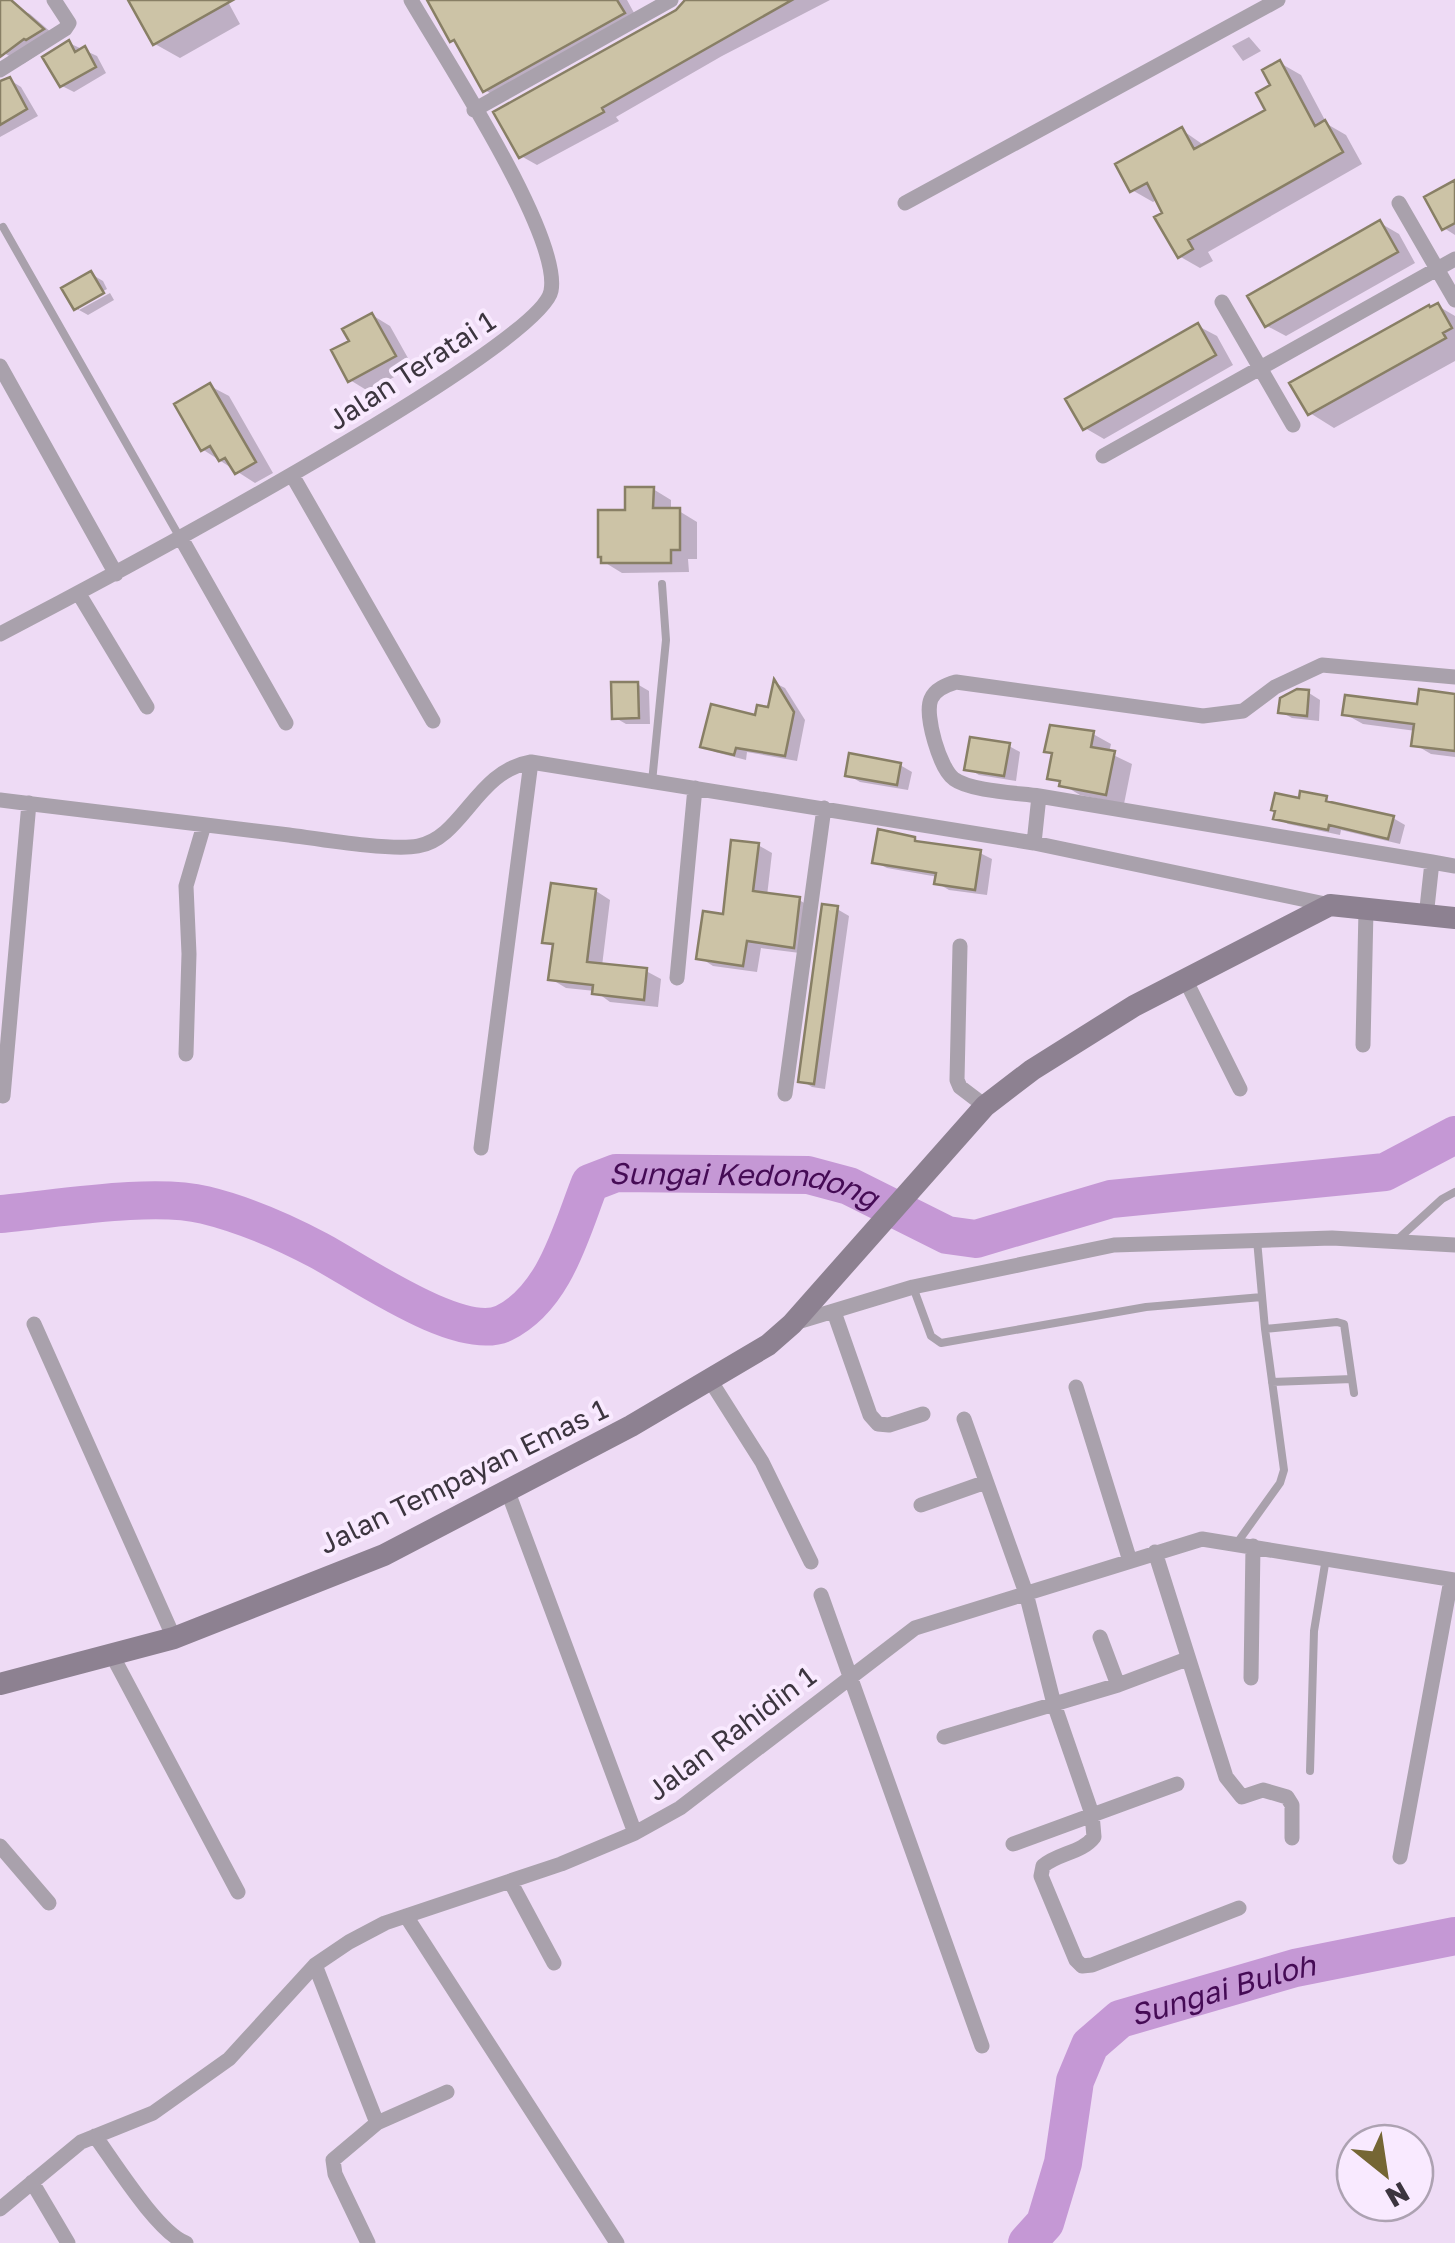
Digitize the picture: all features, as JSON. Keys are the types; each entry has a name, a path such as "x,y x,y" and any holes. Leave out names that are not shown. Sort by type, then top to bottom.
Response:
{"street":[{"path":"0,70 65,29 67,17 54,0"},
{"name":"Jalan Teratai 1","path":"1,632 79,594 292,475 501,343 546,303 552,292 545,250 526,198 410,0"},
{"path":"474,110 671,0"},
{"path":"905,202 1278,0"},
{"path":"1399,204 1455,300"},
{"path":"1103,456 1455,260"},
{"path":"1222,302 1293,425"},
{"path":"0,366 116,574"},
{"path":"292,475 432,721"},
{"path":"181,538 286,724"},
{"path":"79,594 147,707"},
{"path":"1455,678 1322,665 1275,688 1243,711 1222,716 956,682 937,690 929,704 942,765 950,777 962,784 1455,866"},
{"path":"480,1148 531,762"},
{"path":"0,800 414,847 441,835 495,776 531,762 1034,843 1330,905 1455,918"},
{"path":"677,978 695,788"},
{"path":"1034,843 1038,796"},
{"path":"3,1096 29,804"},
{"path":"786,1094 824,808"},
{"path":"186,1054 186,886 204,825"},
{"path":"1426,916 1432,862"},
{"name":"Jalan Tempayan Emas 1","path":"0,1684 174,1638 384,1555 508,1492 710,1380 768,1346 792,1324 985,1106 1032,1070 1134,1006 1330,905"},
{"path":"1363,1044 1366,910"},
{"path":"960,946 957,1080 960,1087 985,1106"},
{"path":"1185,979 1240,1089"},
{"path":"792,1324 912,1287 1114,1245 1397,1240 1455,1245"},
{"path":"834,1312 870,1415 878,1424 889,1424 923,1414"},
{"path":"34,1324 174,1638"},
{"path":"710,1380 762,1462 811,1562"},
{"path":"1076,1387 1130,1561"},
{"path":"964,1419 1026,1593 1054,1704 1092,1814 1094,1836 1088,1845 1042,1866 1041,1876 1076,1960 1082,1966 1092,1965 1239,1908"},
{"path":"921,1504 986,1482"},
{"path":"508,1492 635,1833"},
{"name":"Jalan Rahidin 1","path":"0,2208 82,2142 153,2113 229,2059 315,1966 348,1942 406,1916 635,1833 680,1808 915,1628 1202,1539 1453,1580"},
{"path":"1245,1544 1251,1678"},
{"path":"1156,1552 1226,1777 1242,1797 1263,1790 1288,1797 1292,1805 1292,1838"},
{"path":"1400,1857 1453,1580"},
{"path":"820,1595 982,2046"},
{"path":"1100,1637 1118,1685"},
{"path":"112,1654 238,1892"},
{"path":"944,1737 1118,1685 1187,1659"},
{"path":"1013,1844 1178,1784"},
{"path":"0,1846 50,1903"},
{"path":"510,1881 554,1963"},
{"path":"406,1916 618,2243"},
{"path":"315,1966 377,2123"},
{"path":"368,2243 332,2166 333,2160 377,2123 446,2092"},
{"path":"95,2136 139,2196 176,2239 186,2243"},
{"path":"32,2182 68,2243"}],"lane":[{"path":"3,227 181,538"},
{"path":"652,782 666,640 662,584"},
{"path":"1397,1240 1455,1192"},
{"path":"1245,1544 1284,1470 1264,1329 1257,1240"},
{"path":"912,1287 930,1336 941,1342 1146,1307 1262,1297"},
{"path":"1264,1329 1344,1324 1354,1393"},
{"path":"1272,1382 1352,1378"},
{"path":"1310,1771 1314,1631 1326,1558"}],"building":[{"path":"0,0 11,0 44,29 0,57"},
{"path":"128,0 233,0 153,45"},
{"path":"427,0 617,0 625,13 483,92"},
{"path":"685,0 792,0 519,158 493,112 676,10"},
{"path":"69,40 75,52 85,46 96,67 60,87 42,57"},
{"path":"1280,60 1315,126 1325,120 1343,152 1188,240 1193,249 1178,258 1154,217 1162,213 1147,183 1130,192 1115,164 1182,127 1194,149 1265,110 1256,93 1270,85 1262,70"},
{"path":"10,77 27,109 0,125 0,81"},
{"path":"1455,180 1455,223 1442,230 1424,197"},
{"path":"1380,220 1398,252 1265,327 1247,296"},
{"path":"91,271 104,293 74,310 61,288"},
{"path":"1438,303 1452,328 1443,333 1446,338 1308,415 1289,383"},
{"path":"372,313 396,356 348,382 331,350 349,341 342,329"},
{"path":"1198,323 1216,355 1083,430 1065,399"},
{"path":"210,383 256,462 235,474 225,458 219,461 210,446 201,451 174,404"},
{"path":"625,487 654,487 653,508 680,508 680,550 671,550 671,563 601,563 598,510 625,510"},
{"path":"774,679 794,712 785,756 736,748 734,755 700,747 711,704 755,715 757,705 768,707"},
{"path":"611,682 638,682 639,718 612,719"},
{"path":"1297,689 1309,690 1307,716 1278,713 1280,698"},
{"path":"1419,689 1455,694 1455,751 1411,746 1414,724 1342,715 1345,695 1417,704"},
{"path":"1050,725 1094,731 1091,747 1115,751 1106,795 1059,786 1060,781 1047,779 1052,753 1044,752"},
{"path":"970,737 1010,743 1004,776 964,770"},
{"path":"849,753 901,763 897,785 845,776"},
{"path":"1300,791 1394,816 1388,839 1329,825 1328,830 1273,819 1275,793 1299,798"},
{"path":"878,829 915,837 915,841 981,850 975,890 934,884 936,873 872,863"},
{"path":"731,840 759,843 753,891 800,897 794,948 747,941 743,966 696,959 703,911 723,914"},
{"path":"551,883 596,889 587,962 647,968 644,1000 592,994 593,985 548,980 553,944 542,943"},
{"path":"822,904 838,906 814,1084 798,1082"}],"waterway":[{"name":"Sungai Kedondong","path":"0,1214 132,1201 205,1205 291,1237 437,1315 485,1327 504,1323 536,1297 559,1262 590,1183 616,1173 808,1175 849,1186 947,1235 976,1239 1111,1199 1385,1172 1455,1135"},
{"name":"Sungai Buloh","path":"1027,2243 1045,2223 1063,2163 1075,2081 1090,2045 1120,2019 1295,1968 1455,1936"}]}
